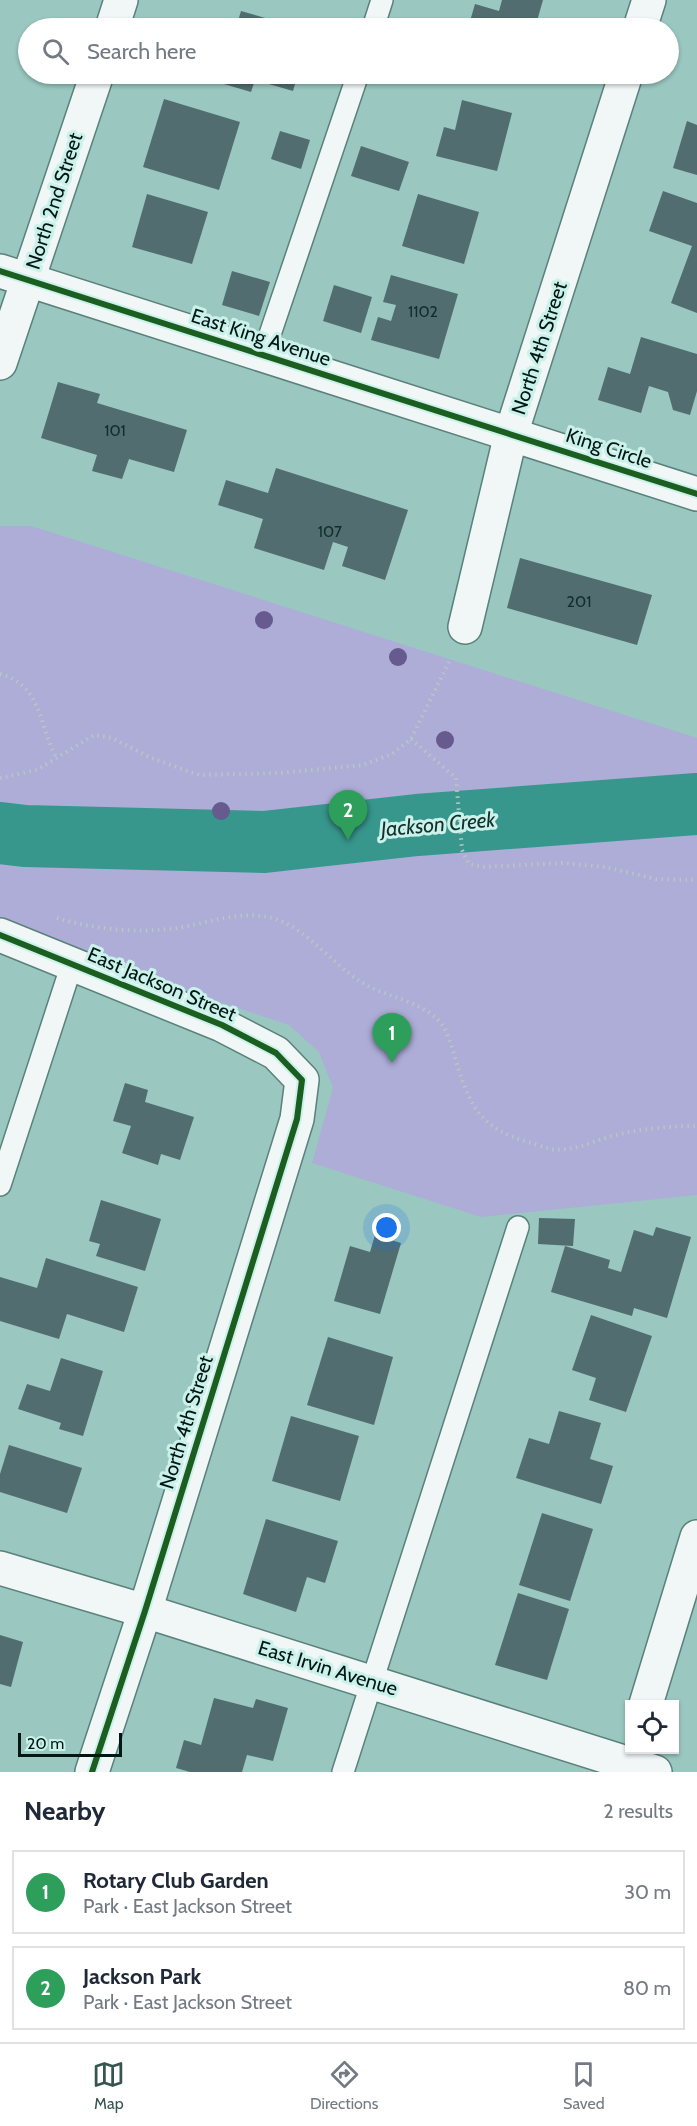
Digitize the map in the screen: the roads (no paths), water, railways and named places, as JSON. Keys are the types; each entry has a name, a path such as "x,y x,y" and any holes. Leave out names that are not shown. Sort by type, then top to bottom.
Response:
{"street":[{"path":"115,18 121,0"},
{"path":"643,18 649,0"},
{"name":"North 2nd Street","path":"0,363 14,276 93,84"},
{"name":"North 4th Street","path":"465,627 512,434 623,84"},
{"name":"East King Avenue","path":"14,276 512,434"},
{"name":"King Circle","path":"512,434 697,494"},
{"name":"East Jackson Street","path":"0,935 222,1025 276,1053 302,1080"},
{"name":"North 4th Street","path":"92,1772 145,1611 297,1119 302,1080"},
{"path":"647,1700 697,1537"},
{"name":"East Irvin Avenue","path":"0,1568 635,1764"}],"lane":[{"path":"376,18 382,0"},
{"path":"263,355 355,84"},
{"path":"0,1185 72,964"},
{"path":"343,1772 518,1227"}],"waterway":[{"name":"Jackson Creek","path":"0,833 25,836 264,842 417,825 697,804"}],"place":[{"name":"Jackson Park","path":"348,840"},
{"name":"Rotary Club Garden","path":"392,1063"}]}
